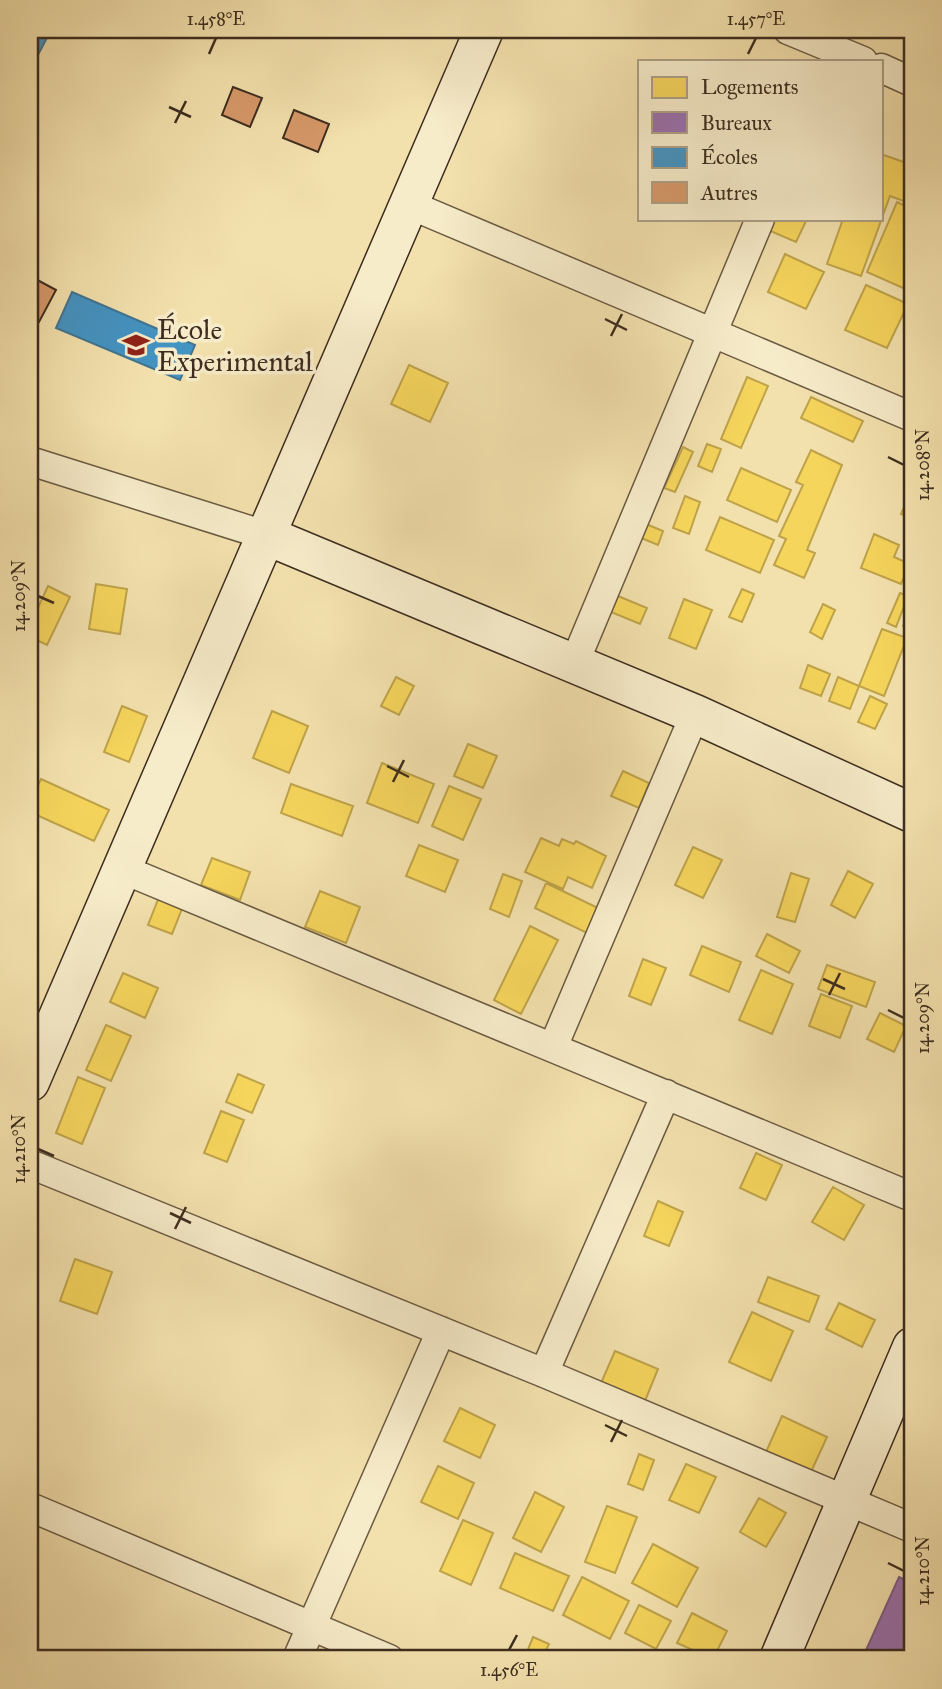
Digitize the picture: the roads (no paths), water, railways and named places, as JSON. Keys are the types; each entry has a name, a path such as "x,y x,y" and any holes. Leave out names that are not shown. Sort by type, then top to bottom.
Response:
{"street":[{"path":"30,1082 484,30"},
{"path":"788,30 828,54 858,60"},
{"path":"883,69 912,82"},
{"path":"408,204 912,417"},
{"path":"575,664 760,220"},
{"path":"30,461 265,535 695,714 912,813"},
{"path":"553,1047 695,714"},
{"path":"122,869 912,1197"},
{"path":"544,1373 666,1094"},
{"path":"30,1164 544,1373 912,1528"},
{"path":"297,1659 441,1331"},
{"path":"779,1659 912,1347"},
{"path":"30,1507 389,1659"}],"place":[{"name":"École Experimental","path":"136,345"}]}
